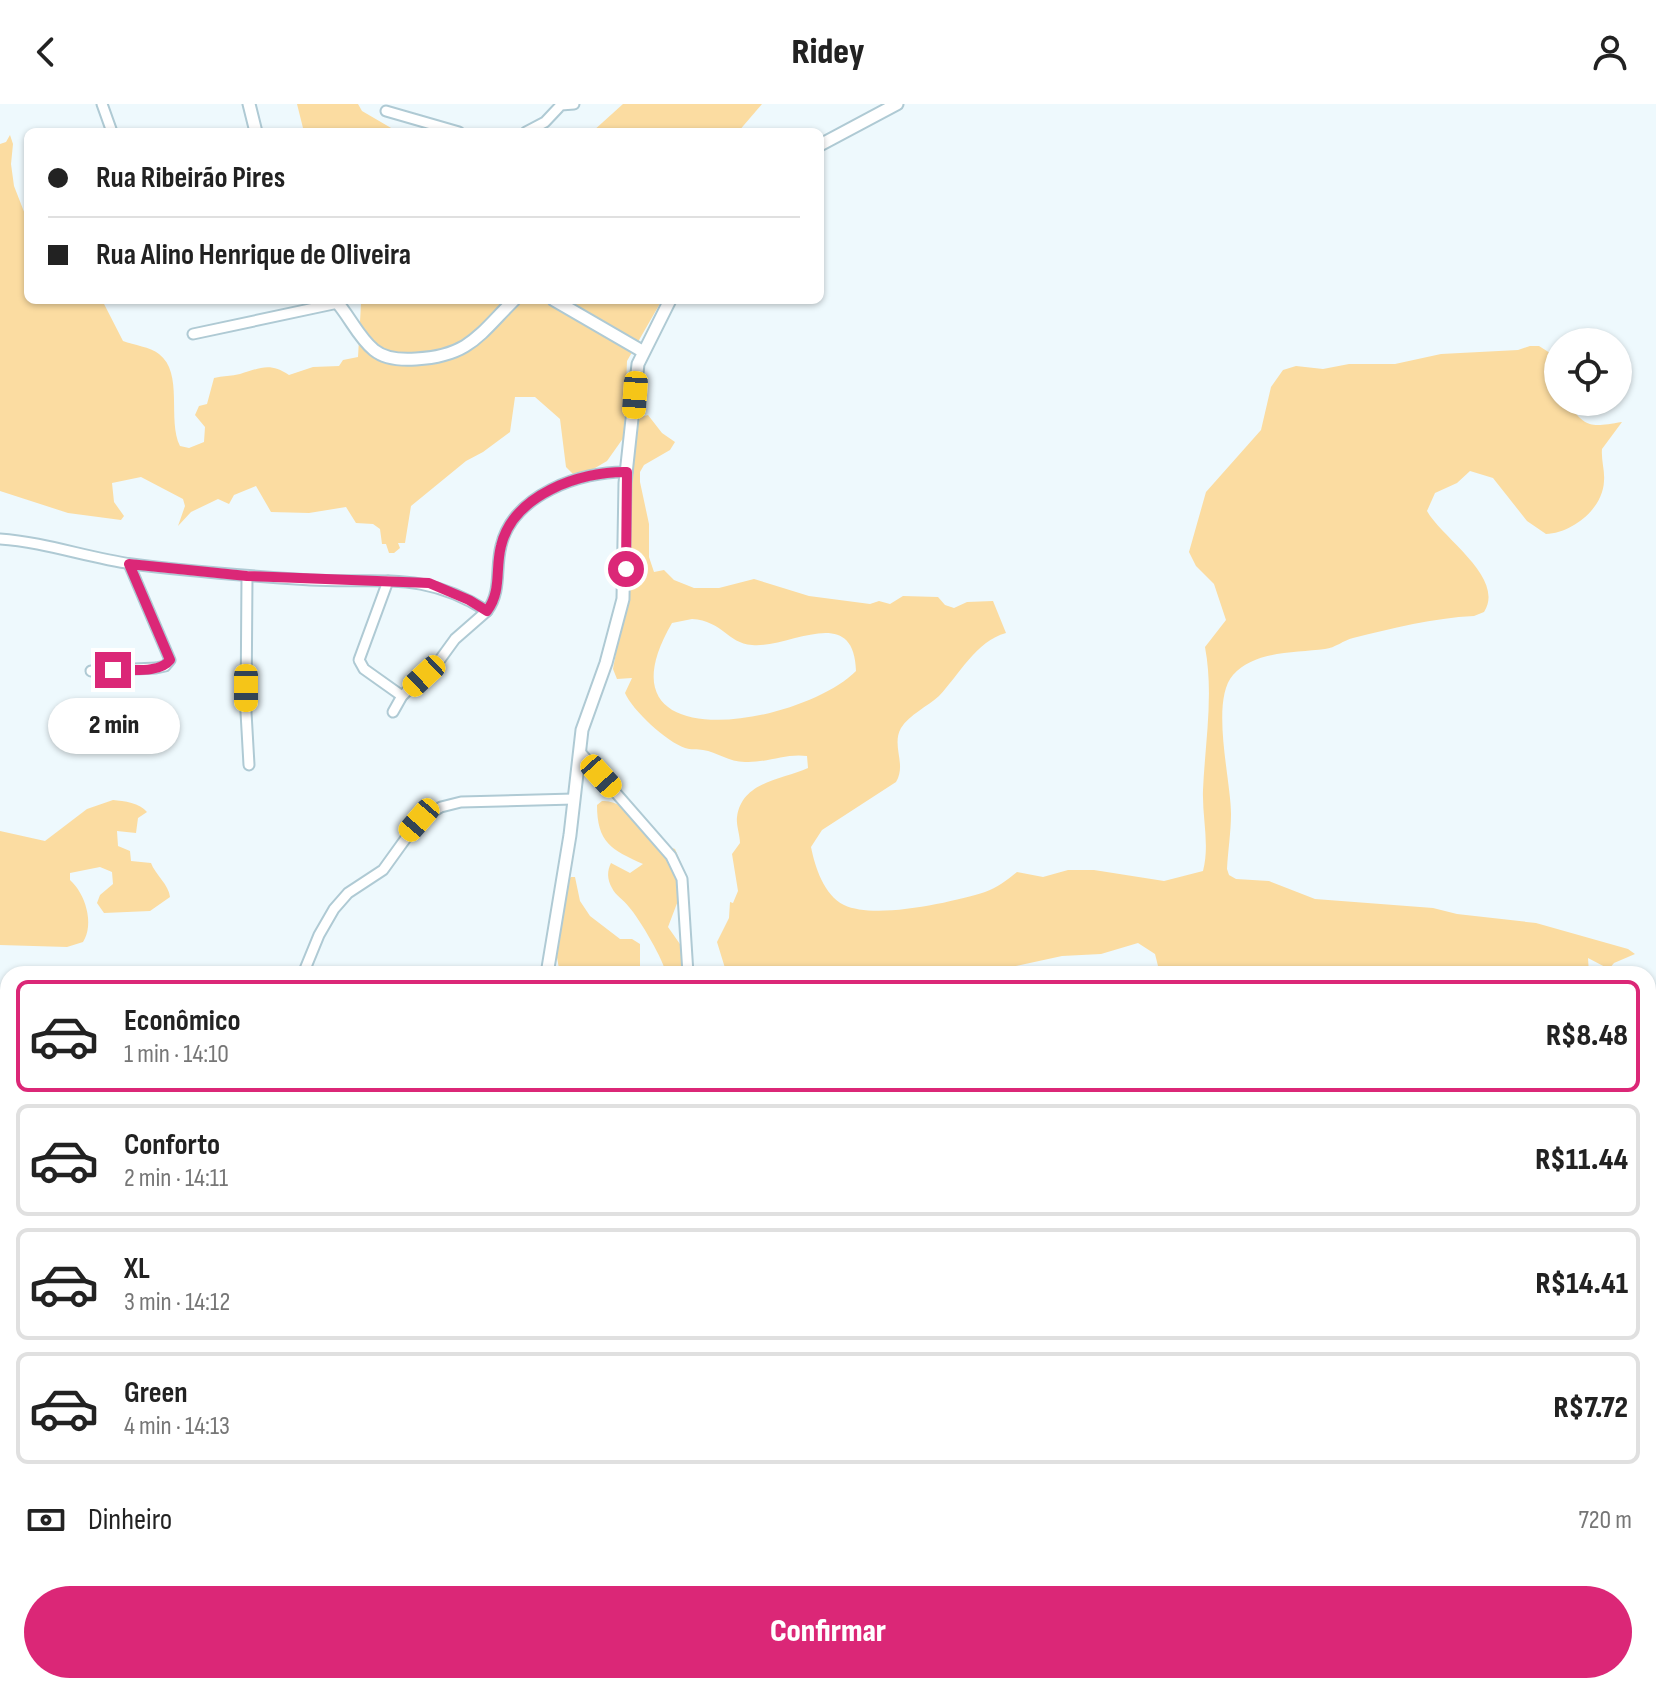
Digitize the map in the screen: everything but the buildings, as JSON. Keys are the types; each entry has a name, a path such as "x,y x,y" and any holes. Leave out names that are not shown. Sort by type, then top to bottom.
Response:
{"street":[{"path":"102,104 111,128"},
{"path":"249,104 255,128"},
{"path":"534,128 545,122 560,104 574,104"},
{"path":"824,143 897,104"},
{"path":"386,111 445,128"},
{"path":"193,334 328,304"},
{"path":"339,304 376,352 408,360 450,355 463,349 486,333 511,304"},
{"path":"561,304 642,351"},
{"path":"548,966 582,730 606,663 623,599 627,472 642,351 668,304"},
{"path":"393,712 402,696 439,661 455,639 487,611 496,598 501,542 509,524 519,512 538,497 565,484 591,475 627,472"},
{"path":"0,539 27,541 129,564 247,576 429,583 487,611"},
{"path":"91,671 156,668 165,666 170,660 129,564"},
{"path":"247,576 246,712 249,765"},
{"path":"388,581 359,660 364,669 402,696"},
{"path":"581,753 671,856 682,879 687,966"},
{"path":"306,966 334,909 348,893 383,870 419,820 441,807 461,802 574,799"}],"shaded area":[{"path":"297,104 358,104 362,111 391,128 303,128"},
{"path":"623,104 762,104 741,128 596,128"},
{"path":"10,135 14,186 24,212 24,304 104,304 123,341 159,354 167,362 171,373 176,435 180,446 189,448 204,442 205,427 195,415 199,406 207,404 214,378 265,367 289,375 313,367 339,366 343,360 358,357 361,304 660,304 627,361 624,437 607,461 590,471 573,474 566,467 560,419 535,397 515,397 510,432 466,461 411,506 405,543 398,543 400,548 394,553 389,553 386,544 382,544 380,529 373,524 356,523 346,507 309,513 271,512 256,486 234,495 229,504 218,499 191,512 178,526 185,506 183,499 141,477 112,483 114,502 124,516 121,520 68,513 0,491 0,144 6,142"},
{"path":"1539,346 1544,349 1544,416 1578,416 1596,425 1622,422 1602,449 1602,491 1584,518 1566,529 1546,534 1527,521 1493,478 1470,471 1457,483 1435,493 1427,511 1480,572 1488,599 1484,612 1383,631 1329,648 1264,657 1233,675 1226,687 1222,721 1231,814 1229,875 1236,879 1269,881 1315,899 1433,908 1457,914 1536,923 1628,949 1635,954 1612,966 1603,966 1588,958 1588,966 1158,966 1155,954 1138,943 1101,954 1062,956 1016,966 724,966 717,942 729,918 730,902 733,903 738,891 732,854 740,843 737,820 740,805 755,789 808,768 807,756 745,762 685,748 660,732 635,708 625,693 632,678 617,679 613,669 623,599 626,475 634,432 641,417 648,415 662,433 675,442 670,450 644,465 640,472 649,524 649,557 654,572 664,570 674,580 694,588 719,588 754,579 809,596 870,604 879,601 890,604 903,596 938,597 945,605 954,608 967,602 993,601 1006,633 986,643 939,696 904,723 898,735 900,768 896,782 822,830 811,847 822,880 837,900 858,909 894,910 985,892 1017,872 1043,877 1068,870 1094,870 1164,881 1203,871 1206,841 1203,790 1209,701 1205,647 1226,620 1214,584 1196,566 1189,552 1206,492 1261,430 1271,387 1283,370 1296,366 1323,369 1349,364 1395,364 1441,354","holes":["692,619 718,628 736,640 752,645 832,634 844,638 852,650 856,671 829,690 793,706 752,717 713,720 680,714 659,697 654,667 672,623"]},
{"path":"113,800 136,805 147,812 138,818 136,833 117,831 118,846 130,851 131,861 151,863 170,897 150,911 104,913 97,903 100,895 113,884 112,872 100,867 70,873 70,880 87,909 88,927 83,942 67,947 0,945 0,831 45,841 87,809"},
{"path":"602,801 622,807 657,838 675,849 687,877 668,927 682,947 689,966 663,966 645,930 612,888 608,875 611,863 630,873 643,864 608,844 600,828 597,805"},
{"path":"575,877 580,901 590,916 620,939 632,939 640,944 640,966 559,966 556,952 565,884"}],"route":[{"path":"113,670 156,668 165,666 170,660 170,653 153,623 129,564 247,576 429,583 487,611 496,598 501,542 509,524 519,512 538,497 565,484 591,475 627,472 626,569"}]}
